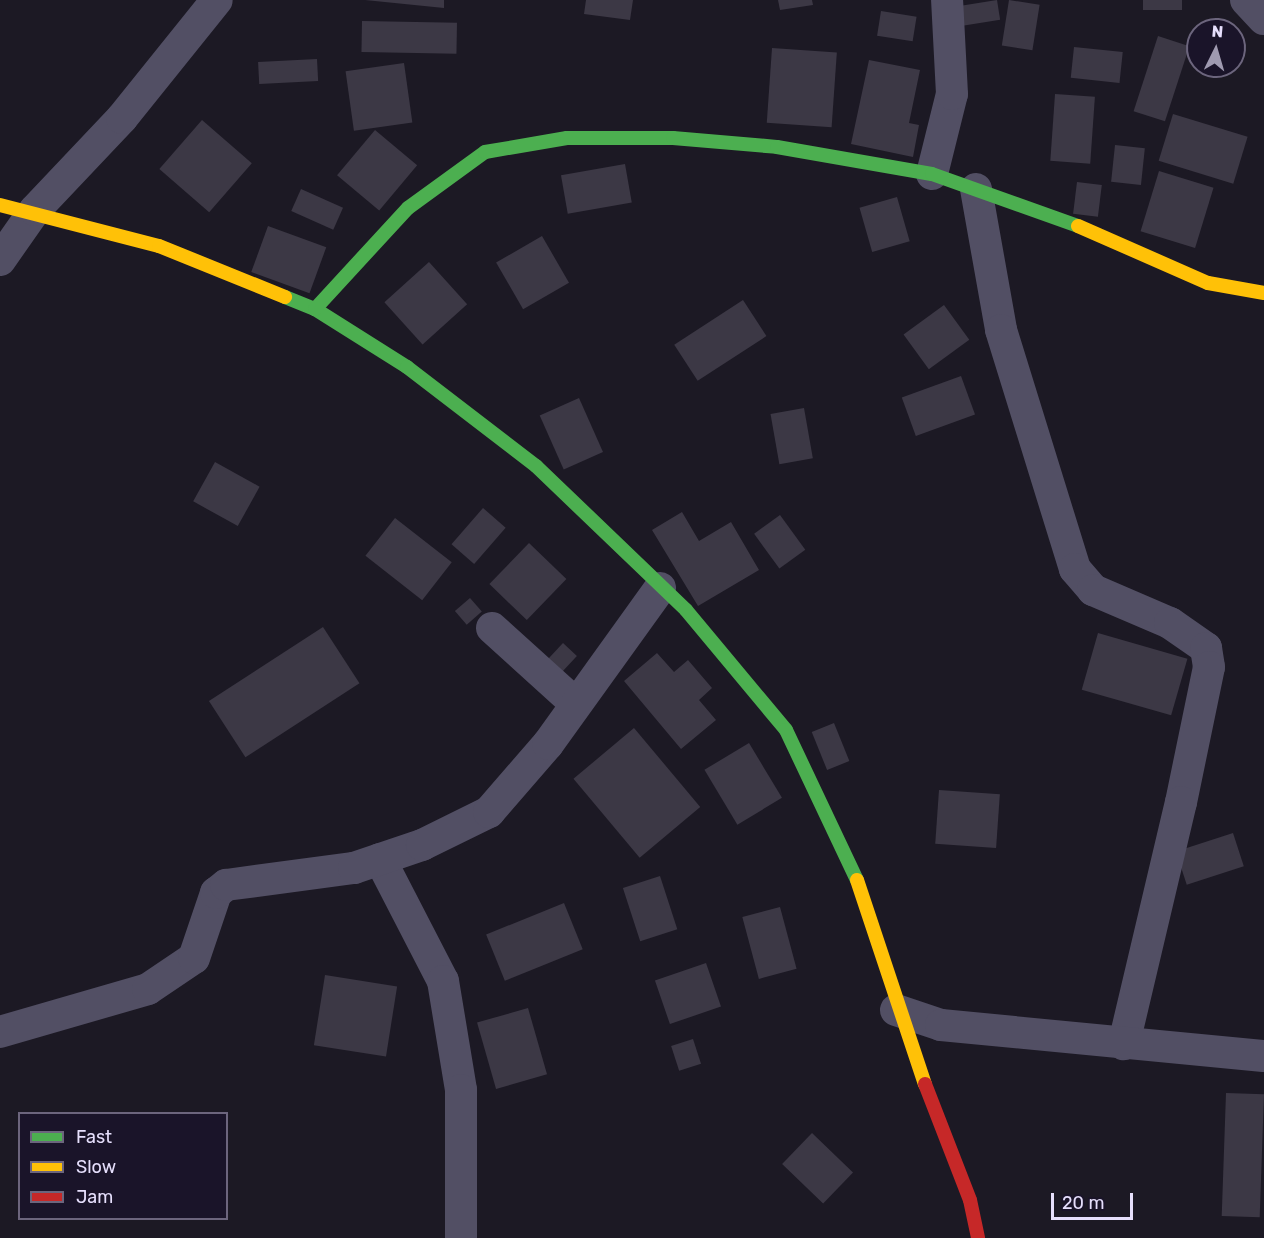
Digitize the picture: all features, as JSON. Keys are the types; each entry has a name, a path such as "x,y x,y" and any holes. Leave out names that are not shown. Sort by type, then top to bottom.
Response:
{"street":[{"path":"0,261 35,210 122,118 217,0"},
{"path":"932,174 952,94 947,0"},
{"path":"1246,0 1264,19"},
{"path":"315,309 408,208 485,152 567,138 673,138 777,147 932,174 1028,204 1208,283 1264,293"},
{"path":"976,189 1001,330 1075,569 1093,591 1170,623 1206,648 1209,667 1181,802 1124,1044"},
{"path":"0,205 35,210 159,246 315,309 407,367 536,466 660,588 686,610 786,730 853,867 897,1010 970,1200 978,1238"},
{"path":"0,1032 148,989 194,958 216,893 226,885 354,868 489,812 576,704 660,588"},
{"path":"492,628 576,704"},
{"path":"380,859 443,981 460,1089 461,1238"},
{"path":"897,1010 941,1025 1264,1056"},
{"path":"911,1045 941,1025"}],"building":[{"path":"365,0 444,0 444,8"},
{"path":"586,0 633,0 630,20 584,14"},
{"path":"778,0 812,0 813,5 780,10"},
{"path":"997,0 1000,20 963,26 959,6"},
{"path":"1009,0 1040,5 1032,50 1002,45"},
{"path":"1143,0 1182,0 1182,10 1143,10"},
{"path":"881,11 917,17 913,41 877,36"},
{"path":"362,21 457,23 456,54 361,52"},
{"path":"1158,36 1186,45 1186,57 1165,121 1134,111"},
{"path":"1074,47 1123,52 1119,83 1071,78"},
{"path":"772,48 837,53 832,127 767,123"},
{"path":"317,59 318,81 259,84 258,62"},
{"path":"869,60 920,70 909,123 919,125 913,157 851,144"},
{"path":"404,63 412,122 354,131 346,71"},
{"path":"1055,94 1095,97 1090,164 1050,161"},
{"path":"1173,114 1248,137 1233,184 1159,161"},
{"path":"202,120 252,163 209,212 159,169"},
{"path":"375,130 417,165 379,211 337,175"},
{"path":"1115,145 1145,148 1141,185 1111,182"},
{"path":"625,164 632,202 568,214 561,175"},
{"path":"1159,171 1214,188 1195,248 1141,231"},
{"path":"1077,182 1102,185 1098,217 1073,214"},
{"path":"301,189 343,208 333,230 291,211"},
{"path":"897,197 910,241 872,252 860,208"},
{"path":"268,226 326,247 310,293 251,272"},
{"path":"542,236 569,283 523,309 496,262"},
{"path":"429,262 467,304 423,345 384,302"},
{"path":"743,300 766,336 698,381 674,345"},
{"path":"944,305 969,340 929,369 904,334"},
{"path":"961,376 975,415 916,436 902,398"},
{"path":"579,398 603,452 564,469 540,415"},
{"path":"804,408 813,458 779,464 771,414"},
{"path":"215,462 260,487 238,526 193,501"},
{"path":"483,508 506,528 474,564 452,544"},
{"path":"682,512 699,541 731,522 759,570 698,606 652,530"},
{"path":"780,515 805,550 779,569 754,534"},
{"path":"395,518 452,562 422,600 365,556"},
{"path":"529,543 566,579 527,620 489,584"},
{"path":"470,598 482,612 467,625 455,611"},
{"path":"323,627 359,683 245,757 209,701"},
{"path":"1098,633 1187,659 1171,715 1082,690"},
{"path":"563,643 577,656 558,676 544,663"},
{"path":"657,653 674,672 688,660 712,688 699,700 716,720 681,749 624,681"},
{"path":"834,723 849,761 827,770 812,732"},
{"path":"634,728 700,807 640,858 573,779"},
{"path":"749,743 782,798 737,825 704,770"},
{"path":"939,790 1000,794 996,848 935,844"},
{"path":"1233,833 1244,866 1187,885 1176,852"},
{"path":"660,876 677,929 640,941 623,888"},
{"path":"564,903 583,949 505,981 486,934"},
{"path":"780,907 797,969 759,979 742,917"},
{"path":"706,963 721,1006 670,1024 655,981"},
{"path":"325,975 397,986 386,1057 314,1045"},
{"path":"528,1008 547,1074 496,1089 477,1023"},
{"path":"693,1039 701,1064 679,1071 671,1046"},
{"path":"1226,1093 1264,1094 1260,1217 1222,1216"},
{"path":"812,1133 853,1173 823,1204 782,1164"}],"traffic: fast":[{"path":"315,309 408,208 485,152 567,138 673,138 777,147 932,174 1078,226"},
{"path":"285,297 315,309 407,367 536,466 686,610 786,730 857,880"}],"traffic: slow":[{"path":"0,205 159,246 285,297"},
{"path":"1078,226 1208,283 1264,293"},
{"path":"857,880 925,1084"}],"traffic: jam":[{"path":"925,1084 970,1200 978,1238"}]}
